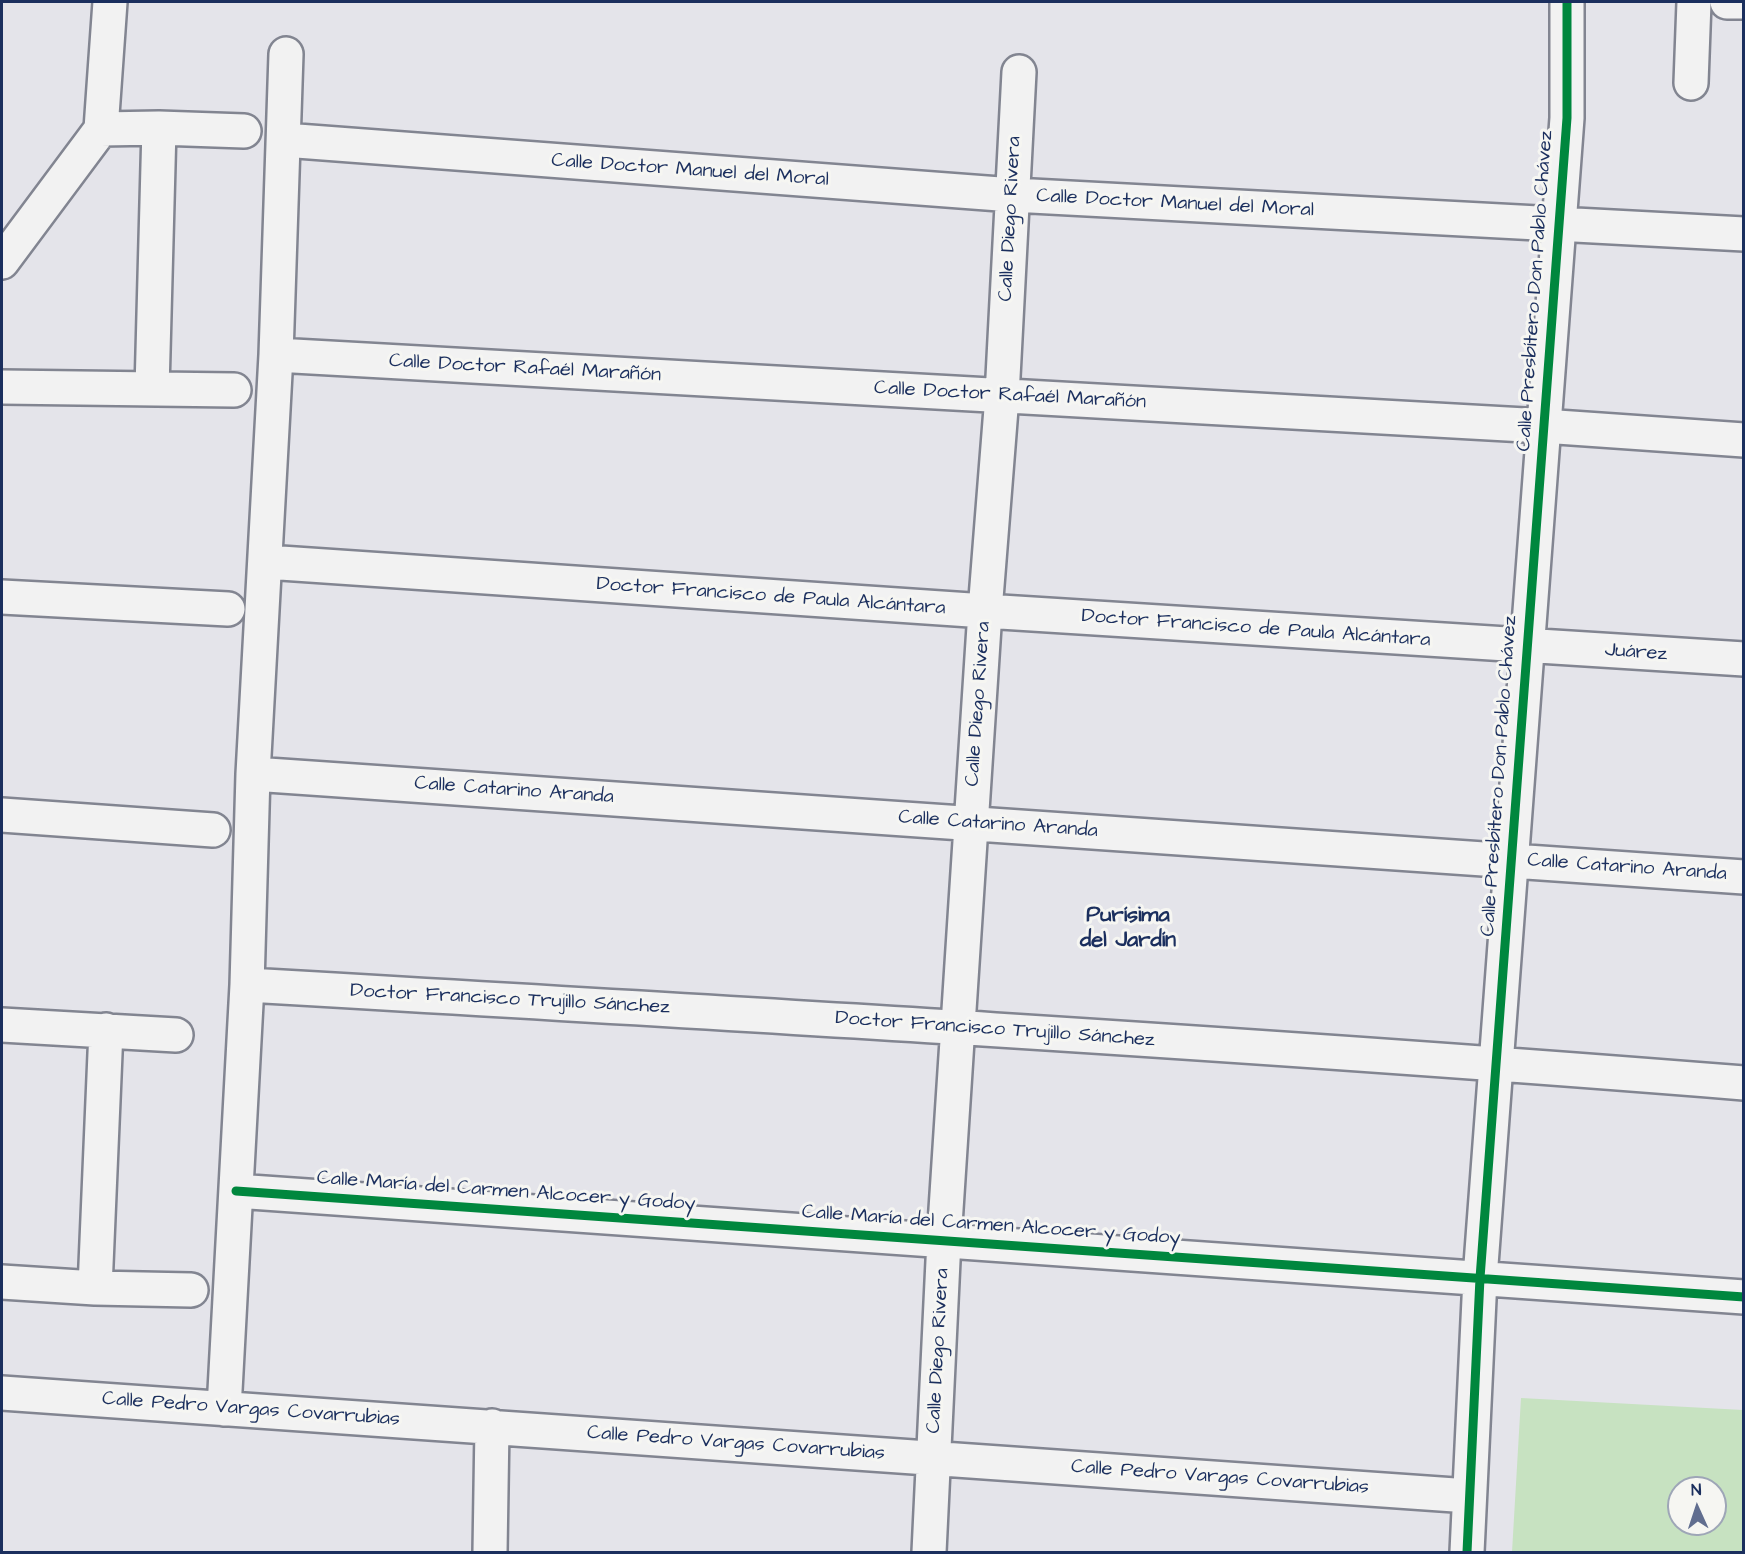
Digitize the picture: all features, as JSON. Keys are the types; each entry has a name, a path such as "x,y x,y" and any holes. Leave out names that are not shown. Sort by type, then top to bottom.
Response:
{"street":[{"path":"2,262 101,129 110,2"},
{"name":"Calle Presbítero Don Pablo Chávez","path":"1467,1552 1480,1278 1498,1063 1567,118 1567,2"},
{"path":"1691,83 1694,2"},
{"path":"1726,2 1743,2"},
{"path":"224,1409 247,984 253,774 276,355 286,54"},
{"name":"Calle Diego Rivera","path":"929,1552 944,1240 985,611 1002,396 1019,72"},
{"path":"101,129 159,128 244,131"},
{"path":"152,389 159,128"},
{"name":"Calle Doctor Manuel del Moral","path":"284,140 1012,195 1743,234"},
{"name":"Calle Doctor Rafaél Marañón","path":"276,355 1543,426 1743,440"},
{"path":"2,387 234,390"},
{"name":"Doctor Francisco de Paula Alcántara","path":"266,562 1528,646"},
{"path":"2,597 228,609"},
{"name":"Juárez","path":"1528,646 1743,659"},
{"name":"Calle Catarino Aranda","path":"253,774 1743,877"},
{"path":"2,815 213,830"},
{"name":"Doctor Francisco Trujillo Sánchez","path":"247,984 958,1026 1498,1063 1743,1083"},
{"path":"2,1025 176,1035"},
{"path":"95,1288 106,1030"},
{"name":"Calle María del Carmen Alcocer y Godoy","path":"236,1191 1743,1297"},
{"path":"2,1282 95,1288 191,1290"},
{"name":"Calle Pedro Vargas Covarrubias","path":"2,1393 1469,1496"},
{"path":"490,1552 492,1426"}],"green space":[{"path":"1521,1398 1743,1410 1743,1552 1512,1552"}],"cycle path":[{"path":"1467,1552 1480,1278 1567,118 1567,2"},
{"path":"236,1191 1744,1297"}],"district":[{"name":"Purísima del Jardín","path":"1128,928"}]}
